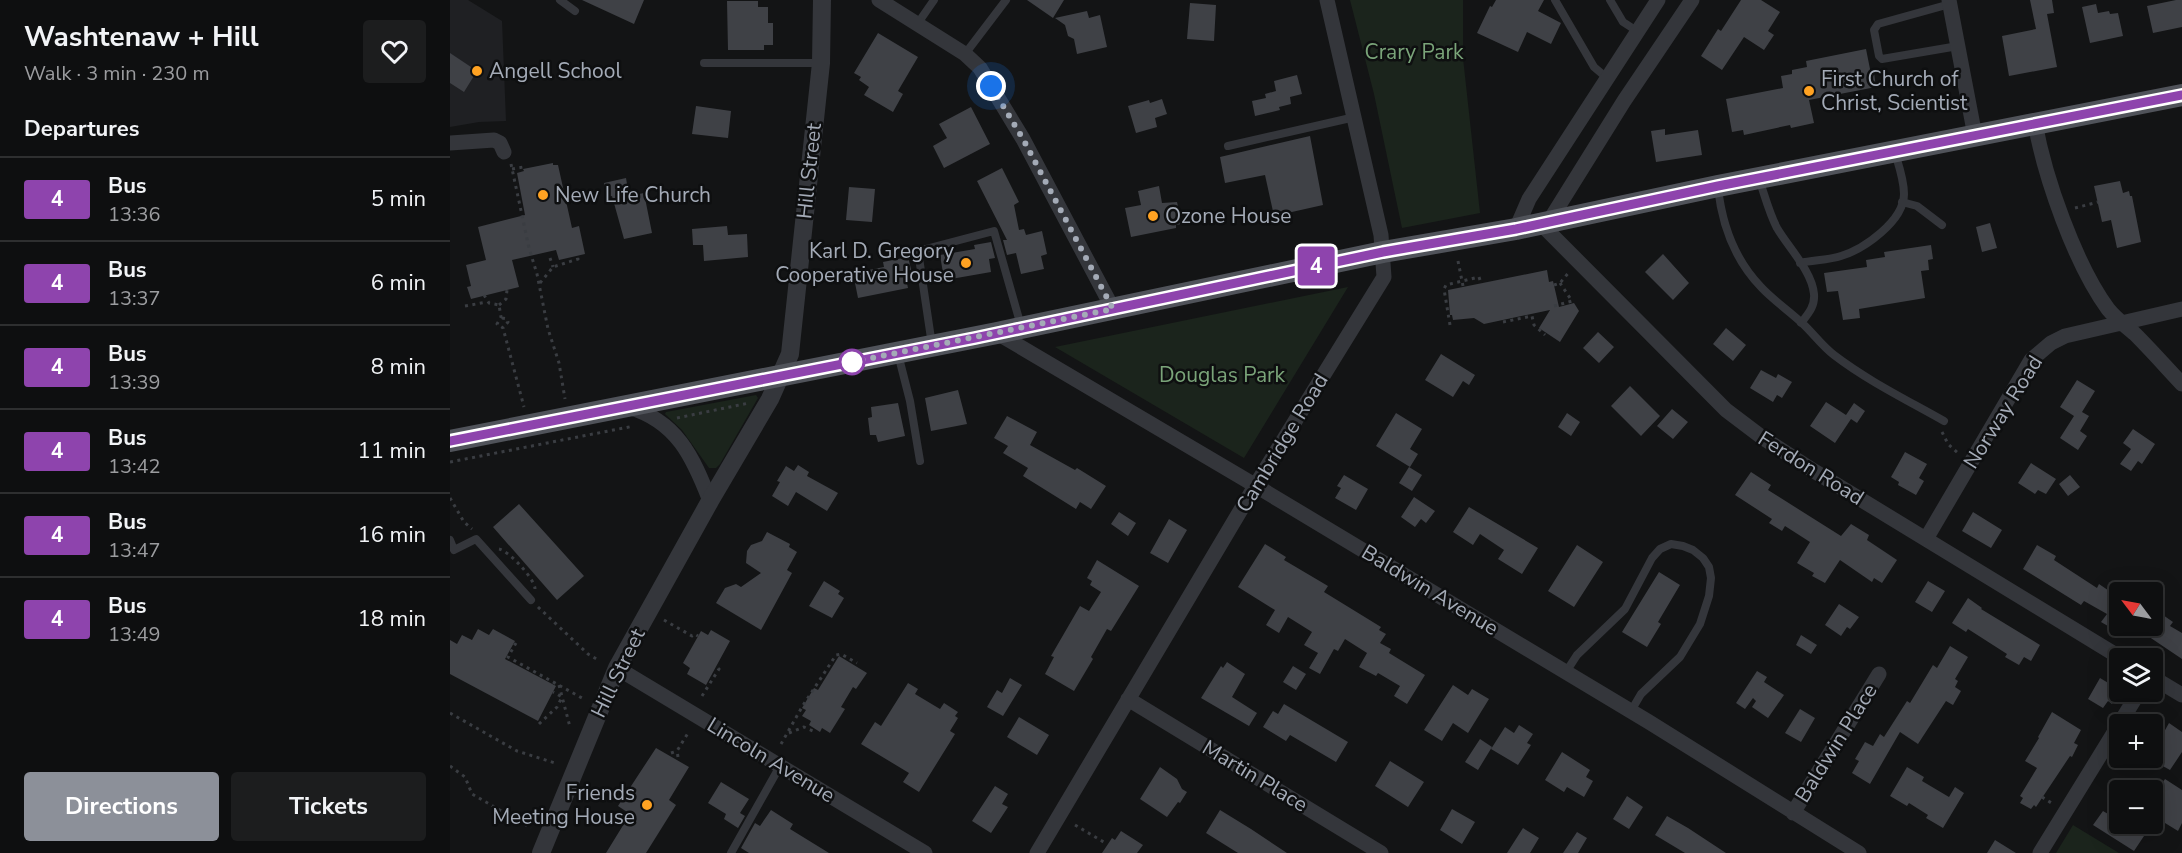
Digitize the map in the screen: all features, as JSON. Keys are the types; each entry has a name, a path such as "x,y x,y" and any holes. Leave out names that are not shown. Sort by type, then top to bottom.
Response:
{"main road":[{"path":"450,441 630,416 781,376 1383,252 1516,229 1718,186 2182,95"}],"street":[{"name":"Hill Street","path":"541,853 617,668 770,399 790,354 821,63 822,0"},
{"path":"879,0 965,54 980,68 1023,139 1113,309"},
{"name":"Cambridge Road","path":"1037,853 1384,277 1381,235 1327,0"},
{"path":"1516,229 1529,199 1658,0"},
{"path":"1545,223 1692,0"},
{"path":"1949,2 1975,136"},
{"path":"1605,82 1624,102"},
{"path":"2035,123 2039,146 2057,202 2076,250 2109,309 2182,384"},
{"path":"450,143 494,140 500,143 507,154"},
{"name":"Ferdon Road","path":"1545,223 1736,419 1814,471 2109,651"},
{"name":"Norway Road","path":"1926,539 2031,360 2041,351 2065,336 2182,309"},
{"name":"Baldwin Avenue","path":"997,333 1631,711 1859,853"},
{"path":"630,416 651,417 678,437 697,466 710,501"},
{"name":"Lincoln Avenue","path":"617,668 924,853"},
{"name":"Baldwin Place","path":"1793,813 1879,674"},
{"path":"2163,684 2182,695"},
{"name":"Martin Place","path":"1128,699 1381,853"},
{"path":"2040,853 2133,702"}],"lane":[{"path":"560,0 575,11"},
{"path":"918,23 934,0"},
{"path":"965,54 1006,0"},
{"path":"1555,0 1605,82"},
{"path":"1610,0 1623,22 1637,31"},
{"path":"1949,2 1878,24 1874,30 1879,56 1882,59 1958,46"},
{"path":"704,63 821,63"},
{"path":"1228,146 1355,117"},
{"path":"1800,263 1840,256 1866,245 1899,212 1905,196 1895,152"},
{"path":"1759,178 1778,230 1800,263 1814,294 1812,309 1801,322"},
{"path":"1718,186 1720,208 1736,253 1746,270 1761,287 1801,322 1832,354 1859,373 1944,421"},
{"path":"1902,202 1917,206 1942,225"},
{"path":"933,346 918,251 994,231 1022,328"},
{"path":"898,353 910,401 920,461"},
{"path":"450,540 454,550 476,539 531,600"},
{"path":"1566,672 1577,655 1624,609 1652,558 1660,549 1671,544 1693,550 1709,567 1711,578 1709,596 1700,624 1680,657 1641,694 1631,711"},
{"path":"731,853 780,766"}],"path":[{"path":"507,154 566,399"},
{"path":"512,169 523,167"},
{"path":"2070,210 2098,202"},
{"path":"539,284 553,267 578,260 577,256"},
{"path":"550,258 553,267"},
{"path":"1458,261 1463,286"},
{"path":"1554,285 1560,283 1571,269"},
{"path":"1450,325 1444,288 1447,284 1479,277 1481,283"},
{"path":"1554,306 1572,301 1560,283"},
{"path":"499,305 507,296 507,290"},
{"path":"484,295 487,302"},
{"path":"465,306 487,302 499,305"},
{"path":"499,305 501,317 497,324 504,328 524,407"},
{"path":"1503,322 1532,316 1534,325 1545,335"},
{"path":"501,317 507,319 508,322 504,328"},
{"path":"674,419 751,403"},
{"path":"450,462 630,416"},
{"path":"1942,432 1954,450 1972,462"},
{"path":"664,620 692,636 695,634 698,636"},
{"path":"516,643 508,657 582,698"},
{"path":"781,744 836,655 841,654 857,663"},
{"path":"702,696 718,669 716,667"},
{"path":"559,685 570,727"},
{"path":"553,692 562,697"},
{"path":"538,724 557,707 562,697"},
{"path":"450,713 517,751 555,763"},
{"path":"796,720 813,731 814,728"},
{"path":"788,734 800,728 807,728"},
{"path":"678,757 677,751 688,733"},
{"path":"671,753 674,750 677,751"},
{"path":"450,766 465,777 472,794 531,828"},
{"path":"2042,797 2055,805"},
{"path":"1075,825 1107,844"}],"shaded area":[{"name":"Angell School","path":"450,0 468,0 502,21 506,121 479,122 450,127"}],"green space":[{"name":"Crary Park","path":"1350,0 1463,0 1463,58 1480,213 1402,228 1374,94"},
{"name":"Douglas Park","path":"1348,287 1244,458 1055,347"},
{"path":"756,395 758,398 716,468 709,468 682,430 665,414 666,412"},
{"path":"2073,825 2119,853 2056,853"}],"building":[{"path":"582,0 644,0 634,24"},
{"path":"1027,0 1064,0 1053,18"},
{"path":"1496,0 1544,0 1538,11 1561,23 1551,44 1527,32 1518,52 1477,33 1490,6 1492,7"},
{"path":"1741,0 1761,0 1780,12 1768,31 1774,35 1764,50 1744,37 1722,70 1701,56 1718,29 1721,31"},
{"path":"2030,0 2052,0 2054,13 2047,14 2057,67 2009,76 2002,36 2036,29"},
{"path":"2182,0 2182,27 2153,33 2147,6"},
{"path":"727,1 758,1 758,7 768,7 768,23 773,23 773,45 764,45 764,50 728,50"},
{"path":"1190,3 1216,5 1214,41 1187,39"},
{"path":"2096,4 2098,13 2109,11 2110,14 2118,13 2123,36 2090,43 2082,7"},
{"path":"1087,11 1089,18 1100,15 1107,47 1077,54 1074,39 1068,36 1065,25 1055,18"},
{"path":"878,33 918,57 898,91 903,94 893,112 864,95 869,87 859,80 861,77 854,73"},
{"name":"First Church of Christ, Scientist","path":"1866,49 1876,87 1809,100 1814,123 1791,128 1790,125 1744,135 1743,130 1732,132 1726,99 1783,88 1781,76 1792,74 1792,70 1807,67 1806,61"},
{"path":"450,53 477,71 464,92 450,83"},
{"path":"1297,75 1302,94 1290,97 1291,104 1279,107 1280,110 1255,116 1252,101 1266,98 1265,94 1276,91 1274,81"},
{"path":"1162,99 1167,114 1155,118 1157,127 1136,133 1128,106"},
{"path":"696,106 731,111 728,138 692,134"},
{"path":"971,107 990,144 944,168 933,146 947,138 939,124"},
{"path":"1665,129 1665,135 1698,130 1702,155 1656,162 1651,131"},
{"path":"1310,136 1323,205 1274,216 1265,175 1225,183 1220,157"},
{"path":"553,163 553,165 558,165 572,228 579,226 585,254 559,260 556,250 512,260 519,287 471,299 467,287 471,286 466,265 486,260 478,227 525,215 517,173 524,171 523,169"},
{"path":"1002,168 1019,202 1014,205 1019,230 1024,229 1026,235 1042,231 1047,254 1041,256 1044,269 1021,274 1016,253 1007,255 1003,240 1007,240 977,181"},
{"path":"626,178 629,196 644,193 652,233 624,239 612,196 607,197 604,183"},
{"path":"2120,181 2123,193 2129,191 2132,196 2141,242 2117,248 2111,220 2102,222 2094,186"},
{"name":"Ozone House","path":"1159,186 1162,203 1177,202 1182,224 1176,225 1176,228 1131,237 1125,208 1141,205 1138,191"},
{"path":"849,187 875,189 872,222 846,220"},
{"path":"1990,223 1997,248 1982,252 1976,227"},
{"path":"727,226 728,235 747,234 748,257 704,261 703,245 693,245 692,229"},
{"name":"Karl D. Gregory Cooperative House","path":"991,242 995,258 989,259 991,272 951,279 950,271 943,273 940,255 975,249 974,245"},
{"path":"1931,245 1933,259 1928,260 1929,270 1921,271 1925,298 1859,309 1860,318 1843,320 1838,291 1827,292 1824,273 1867,267 1866,260 1885,257 1884,252"},
{"path":"1663,254 1689,283 1673,300 1645,272"},
{"path":"908,257 912,273 905,274 908,288 858,298 853,273 884,267 883,262"},
{"path":"1547,270 1549,282 1553,281 1559,307 1574,303 1579,311 1560,342 1539,328 1550,310 1484,324 1474,318 1453,320 1450,315 1448,290"},
{"path":"1726,328 1746,345 1733,361 1713,344"},
{"path":"1598,332 1614,347 1599,363 1583,348"},
{"path":"1441,354 1475,375 1469,385 1463,381 1453,397 1425,380"},
{"path":"1761,370 1776,378 1778,374 1792,382 1782,398 1777,395 1773,402 1750,388"},
{"path":"2077,380 2095,391 2082,412 2089,416 2080,431 2087,436 2078,450 2060,438 2074,416 2060,407"},
{"path":"1630,386 1660,416 1641,436 1611,406"},
{"path":"958,390 967,424 931,431 925,398"},
{"path":"1826,402 1846,415 1854,403 1865,411 1857,423 1851,419 1835,443 1810,426"},
{"path":"898,403 905,436 878,442 876,435 870,435 868,418 872,417 871,407"},
{"path":"1672,409 1688,422 1673,439 1657,426"},
{"path":"1396,413 1422,429 1410,449 1418,454 1410,467 1376,446"},
{"path":"1567,413 1580,422 1571,436 1558,427"},
{"path":"1007,416 1037,432 1030,445 1075,470 1077,468 1106,486 1091,509 1080,502 1076,509 1023,476 1028,468 1003,453 1008,446 994,438"},
{"path":"2133,429 2155,444 2142,464 2138,461 2131,471 2120,464 2131,449 2123,443"},
{"path":"1905,452 1927,464 1919,478 1924,481 1916,495 1898,485 1899,482 1891,477"},
{"path":"2031,463 2056,479 2046,494 2038,490 2035,494 2018,483"},
{"path":"798,465 809,472 807,476 838,493 827,511 796,492 788,506 772,496 780,482 777,481 786,466 794,471"},
{"path":"1409,467 1422,475 1412,491 1399,483"},
{"path":"1751,472 1771,485 1768,490 1841,536 1851,524 1869,535 1867,540 1897,560 1882,583 1874,578 1872,582 1840,560 1825,583 1812,576 1814,573 1797,563 1810,542 1785,526 1782,531 1769,523 1772,519 1735,495"},
{"path":"1344,475 1368,489 1356,510 1335,498 1341,488 1337,486"},
{"path":"2070,475 2080,487 2068,496 2059,484"},
{"path":"1414,497 1435,511 1426,523 1421,519 1415,527 1401,517"},
{"path":"519,504 584,576 557,600 493,527"},
{"path":"1469,507 1538,548 1522,574 1498,559 1504,550 1480,534 1473,545 1453,532"},
{"path":"1119,512 1136,523 1128,536 1111,524"},
{"path":"1973,512 2002,530 1991,548 1962,531"},
{"path":"1169,519 1187,530 1168,563 1150,553"},
{"path":"767,532 790,544 789,547 797,552 787,570 792,573 761,630 716,603 725,588 736,584 741,587 761,573 746,563 747,551 751,545 762,541"},
{"path":"1265,544 1286,557 1284,560 1328,586 1324,592 1381,627 1379,630 1386,634 1380,643 1391,649 1389,653 1425,675 1407,704 1394,696 1400,686 1378,673 1376,676 1359,667 1367,653 1345,639 1338,651 1334,649 1320,674 1309,668 1318,653 1304,645 1312,632 1288,617 1279,633 1266,625 1275,610 1238,587"},
{"path":"1577,545 1603,562 1574,607 1548,591"},
{"path":"2037,545 2056,556 2054,560 2097,588 2099,584 2109,591 2109,627 2101,622 2107,614 2084,601 2081,605 2023,569"},
{"path":"1097,560 1139,586 1111,631 1107,629 1074,691 1045,674 1054,657 1051,656 1080,606 1089,611 1101,592 1090,585 1092,581 1087,578"},
{"path":"1659,572 1680,585 1658,622 1661,624 1647,647 1622,632"},
{"path":"824,581 840,591 838,594 844,598 832,618 809,606"},
{"path":"1928,581 1945,591 1932,612 1915,602"},
{"path":"1968,598 1981,609 2040,645 2031,661 2024,657 2019,665 2005,657 2007,654 1968,629 1966,632 1952,623"},
{"path":"1839,604 1859,617 1850,629 1847,627 1841,636 1825,625"},
{"path":"2163,615 2173,622 2170,626 2182,633 2182,659 2148,636 2163,636"},
{"path":"478,629 489,635 493,629 515,641 505,659 556,686 538,721 450,674 450,640 457,644 462,635 472,640"},
{"path":"711,630 730,641 706,685 687,674 690,668 683,663 701,631 708,635"},
{"path":"1801,635 1817,645 1811,654 1796,645"},
{"path":"1950,646 1968,657 1955,679 1958,681 1955,687 1961,691 1953,705 1946,701 1918,744 1900,732 1870,784 1852,773 1859,761 1855,759 1865,742 1873,746 1880,734 1884,737 1907,701 1910,703 1933,665 1937,668"},
{"path":"839,656 867,673 856,689 853,687 841,707 845,709 830,733 822,728 820,732 809,725 811,721 802,716 806,710 802,708 814,688 818,690"},
{"path":"1227,662 1245,674 1232,697 1257,713 1249,726 1201,698 1221,666 1223,668"},
{"path":"1293,666 1306,674 1296,690 1283,682"},
{"path":"1757,671 1767,677 1764,682 1784,695 1768,718 1752,707 1756,701 1753,698 1745,709 1736,703"},
{"path":"1010,678 1022,685 1003,716 987,707 997,690 1002,693"},
{"path":"2100,678 2109,683 2109,702 2103,708 2088,699"},
{"path":"908,683 918,689 915,694 940,709 944,703 958,712 955,716 958,718 950,731 955,734 919,792 903,782 909,773 861,744 875,722 881,726"},
{"path":"1453,685 1468,695 1472,689 1489,699 1468,733 1453,723 1442,741 1424,730"},
{"path":"1284,704 1348,742 1336,762 1290,735 1286,741 1263,727 1273,711 1278,714"},
{"path":"1800,709 1815,718 1801,742 1785,733"},
{"path":"2052,712 2081,730 2074,743 2078,745 2036,807 2034,805 2031,809 2020,803 2023,798 2020,796 2037,768 2025,761"},
{"path":"1019,717 1049,735 1037,755 1007,737"},
{"path":"2169,723 2182,732 2182,752 2170,770 2163,766 2164,732"},
{"path":"1519,725 1533,734 1527,743 1531,745 1518,765 1491,749 1505,727 1514,733"},
{"path":"1480,739 1492,747 1478,770 1465,762"},
{"path":"656,748 689,767 669,800 676,805 646,853 606,853 630,814 618,806"},
{"path":"1562,752 1590,770 1586,777 1593,781 1584,797 1567,787 1564,792 1545,780"},
{"path":"1390,761 1424,782 1408,807 1375,786"},
{"path":"1160,767 1177,779 1182,789 1187,792 1167,817 1140,799"},
{"path":"1907,767 1924,777 1922,781 1949,797 1955,787 1964,793 1943,828 1926,818 1928,815 1909,803 1907,806 1890,796"},
{"path":"2165,779 2182,790 2182,823 2178,831 2163,822 2163,782"},
{"path":"721,782 749,799 740,813 745,816 738,828 724,819 726,814 708,803"},
{"path":"995,786 1008,794 1002,804 1008,807 991,833 972,821"},
{"path":"1627,796 1643,807 1629,829 1613,819"},
{"path":"1452,809 1475,822 1462,844 1440,830"},
{"path":"771,810 793,824 790,829 829,853 749,853 741,848 755,823 760,826"},
{"path":"1220,810 1287,853 1238,853 1206,833"},
{"path":"2103,811 2109,815 2109,834 2145,834 2134,851 2093,825"},
{"path":"1667,816 1726,853 1685,853 1655,835"},
{"path":"1523,828 1539,838 1530,853 1507,853"},
{"path":"1121,831 1143,845 1137,853 1102,853 1112,838 1115,840"},
{"path":"1577,832 1587,838 1578,853 1563,853"},
{"path":"1995,840 2016,853 1987,853"}],"bus line":[{"name":"4","path":"450,441 975,338 1383,252 1516,229 1718,186 2182,95"}],"place":[{"name":"Angell School","path":"477,71"},
{"name":"First Church of Christ, Scientist","path":"1809,91"},
{"name":"New Life Church","path":"543,195"},
{"name":"Ozone House","path":"1153,216"},
{"name":"Karl D. Gregory Cooperative House","path":"966,263"},
{"name":"Friends Meeting House","path":"647,805"}],"route":[{"path":"852,362 1113,309 1023,139 991,86"}]}
